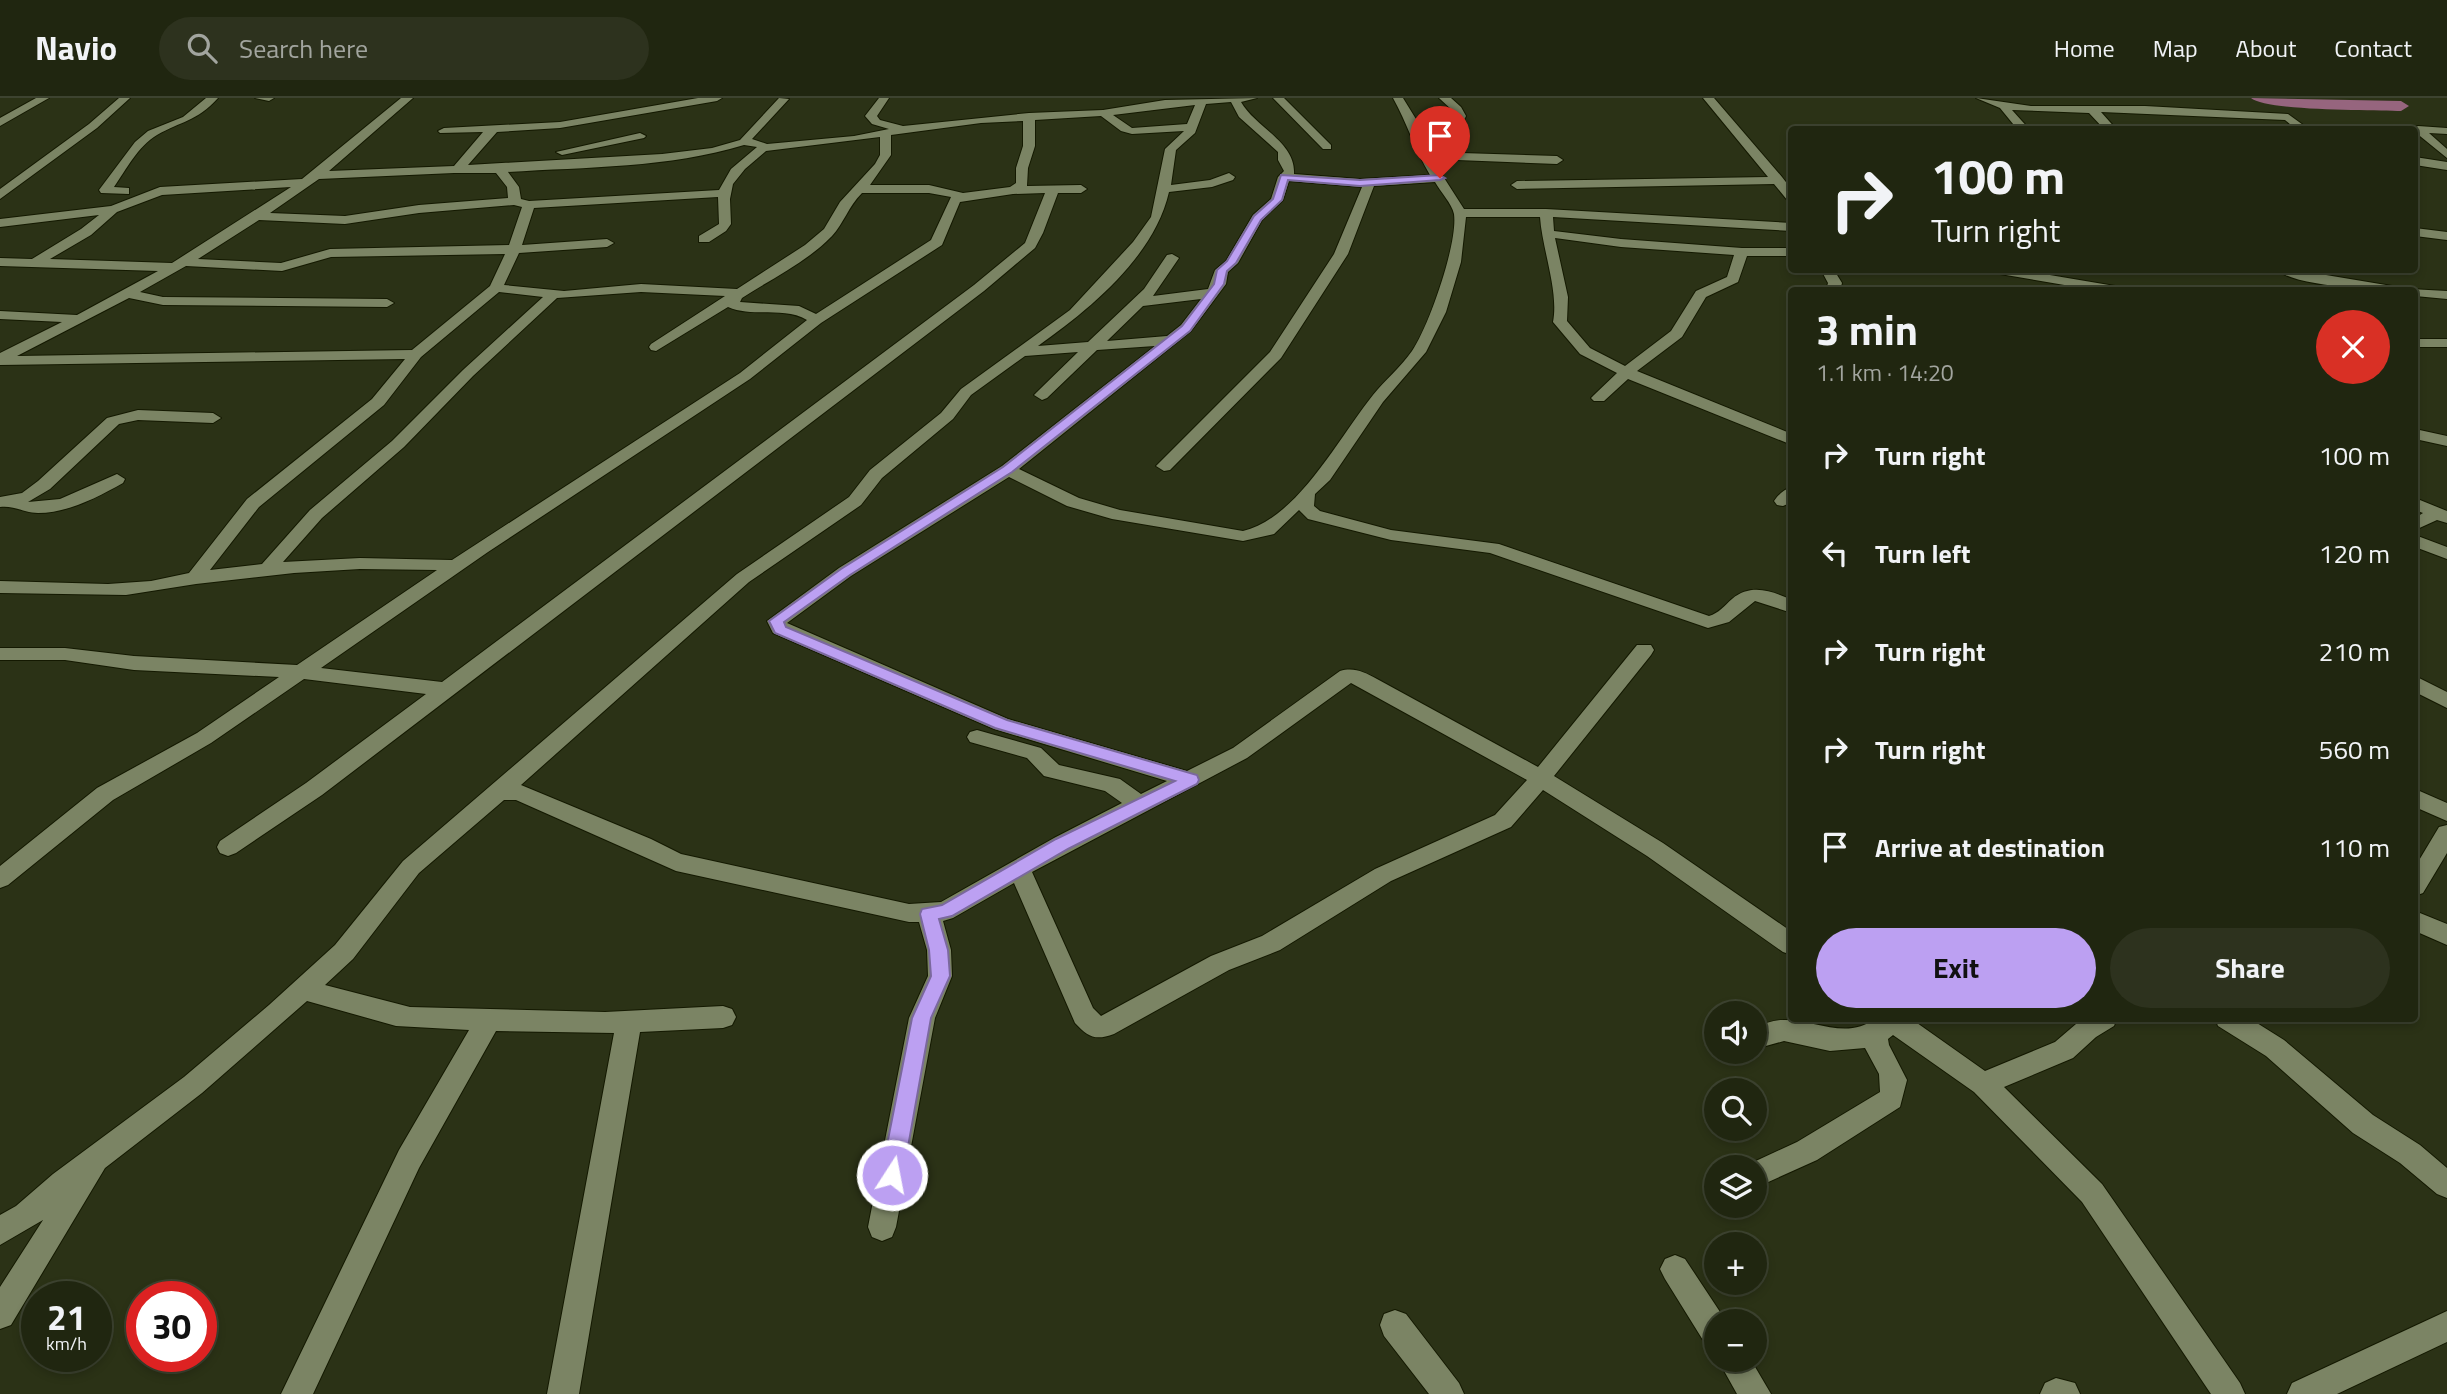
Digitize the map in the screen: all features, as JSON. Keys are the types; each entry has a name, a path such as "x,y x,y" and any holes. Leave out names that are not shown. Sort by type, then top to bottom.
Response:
{"street":[{"path":"0,123 44,98"},
{"path":"0,195 125,98"},
{"path":"149,195 105,190 129,154 146,139 187,119 213,98"},
{"path":"260,98 269,98"},
{"path":"0,360 182,265 311,179 408,98"},
{"path":"641,111 646,103 657,98"},
{"path":"444,131 572,123 717,98"},
{"path":"884,98 871,116 876,122 905,129"},
{"path":"1278,98 1328,147"},
{"path":"1008,470 1073,502 1118,515 1243,536 1268,530 1307,493 1324,476 1378,399 1424,343 1439,312 1454,262 1460,213 1424,155 1413,124 1398,98"},
{"path":"1444,98 1457,108 1460,116 1458,122"},
{"path":"1708,98 1788,192"},
{"path":"1981,98 2006,106 2092,110 2115,108 2288,117 2300,126"},
{"path":"2103,98 2115,108"},
{"path":"744,142 756,126 785,99"},
{"path":"704,239 716,234 728,222 725,193 733,176 763,148 1029,116 1103,113 1154,101 1243,99 1243,115 1284,151 1284,160 1290,172 1284,177 1278,200 1257,218 1231,263 1222,270 1219,284 1186,328 1008,470 845,572 777,621 780,629 1001,724 1191,780"},
{"path":"0,1231 26,1216 100,1155 193,1085 344,952 411,867 743,578 855,501 876,474 947,416 966,392 1075,313 1117,271 1157,217 1165,189 1167,160 1171,149 1192,127 1202,101"},
{"path":"2006,106 2005,110 2011,119 2020,126"},
{"path":"2092,110 2108,126"},
{"path":"2182,112 2192,124"},
{"path":"1103,113 1125,130 1192,127"},
{"path":"1013,190 1021,184 1022,168 1029,146 1029,116"},
{"path":"552,165 572,123"},
{"path":"458,168 471,159 481,141 495,128"},
{"path":"2447,131 2425,128 2418,131 2447,155"},
{"path":"656,346 810,248 827,234 836,223 841,208 873,177 885,159 888,145 885,133"},
{"path":"560,153 640,136"},
{"path":"0,223 113,209 149,195 173,190 458,168 500,169 662,158 713,151 744,142 761,144 763,148"},
{"path":"1424,155 1557,160"},
{"path":"2418,161 2447,166"},
{"path":"195,578 253,503 378,402 416,354 496,288 514,249 522,203 512,183 500,169"},
{"path":"118,173 125,191"},
{"path":"1165,189 1212,183 1229,177"},
{"path":"1284,177 1369,183 1440,178"},
{"path":"1517,185 1779,180"},
{"path":"1164,466 1276,355 1341,254 1369,183"},
{"path":"860,189 929,189 958,195"},
{"path":"228,847 314,789 443,689 482,663 696,499 754,459 836,393 979,288 1030,245 1053,189"},
{"path":"0,879 105,794 204,738 457,566 746,376 816,320 937,242 955,200 960,197 1013,190 1081,189"},
{"path":"257,216 345,220 419,209 725,193"},
{"path":"35,263 86,232 113,209"},
{"path":"1460,213 1546,213 1788,227"},
{"path":"1546,213 1546,234 1561,289 1563,313 1560,322 1585,351 1667,392 1788,438"},
{"path":"2418,232 2447,236"},
{"path":"1546,234 1590,237 1621,243 1788,253"},
{"path":"0,262 282,267 330,253 514,249 607,243"},
{"path":"1599,398 1628,371 1677,334 1701,294 1733,279 1742,252"},
{"path":"1042,395 1139,302 1172,258"},
{"path":"2017,273 2098,287"},
{"path":"2293,273 2381,287"},
{"path":"496,288 554,294 641,288 739,293"},
{"path":"2418,292 2447,295"},
{"path":"739,293 733,304 740,307 799,310 816,320"},
{"path":"1139,302 1213,293"},
{"path":"129,294 163,302 387,303"},
{"path":"266,570 316,514 398,444 468,373 554,294"},
{"path":"0,315 82,319"},
{"path":"1022,352 1169,340"},
{"path":"2418,343 2447,343"},
{"path":"0,360 416,354"},
{"path":"7,502 27,497 44,485 113,421 138,415 213,418"},
{"path":"2418,435 2447,441"},
{"path":"7,502 24,508 59,505 117,479"},
{"path":"1307,493 1305,507 1314,515 1391,535 1493,548 1695,619 1716,622 1726,618 1734,607 1748,596 1758,595 1788,606"},
{"path":"2418,505 2440,516"},
{"path":"2418,524 2440,516"},
{"path":"2418,541 2447,554"},
{"path":"0,587 99,591 146,588 195,578 266,570 386,563 457,566"},
{"path":"1019,868 1084,1015 1096,1028 1105,1026 1220,963 1270,943 1383,875 1432,850 1503,821 1644,650"},
{"path":"0,653 65,654 134,663 300,672 443,689"},
{"path":"499,792 518,792 643,845 676,862 909,913 929,914 945,911 1019,868 1240,753 1351,675 1541,778 1681,865 1788,942"},
{"path":"2418,685 2447,701"},
{"path":"977,737 1034,753 1052,771 1112,785 1140,805"},
{"path":"2418,798 2447,813"},
{"path":"2418,882 2447,833"},
{"path":"882,1227 922,1018 940,976 939,950 929,914"},
{"path":"2418,921 2447,935"},
{"path":"304,990 334,997 378,1013 410,1018 605,1023 723,1017"},
{"path":"563,1394 629,1020"},
{"path":"297,1394 409,1159 488,1021"},
{"path":"1983,1084 2063,1050 2098,1022"},
{"path":"2233,1022 2275,1048 2363,1124 2410,1154 2447,1185"},
{"path":"1767,1169 1807,1151 1891,1099 1897,1085 1892,1071 1875,1045 1885,1025"},
{"path":"1767,1033 1777,1029 1797,1031 1823,1039 1846,1039 1885,1025 1926,1042 1983,1084 2092,1193 2229,1394"},
{"path":"0,1314 100,1155"},
{"path":"1675,1269 1704,1314"},
{"path":"1395,1325 1448,1394"},
{"path":"2303,1394 2447,1326"},
{"path":"1741,1372 1755,1394"},
{"path":"2056,1394 2064,1394"}],"waterway":[{"path":"2259,98 2290,102 2401,106"}],"route":[{"path":"892,1175 922,1018 940,976 939,950 929,914 945,911 966,901 997,880 1062,844 1191,780 1001,724 780,629 777,621 845,572 1008,470 1186,328 1219,284 1222,270 1231,263 1257,218 1278,200 1284,177 1360,183 1440,178"}]}
